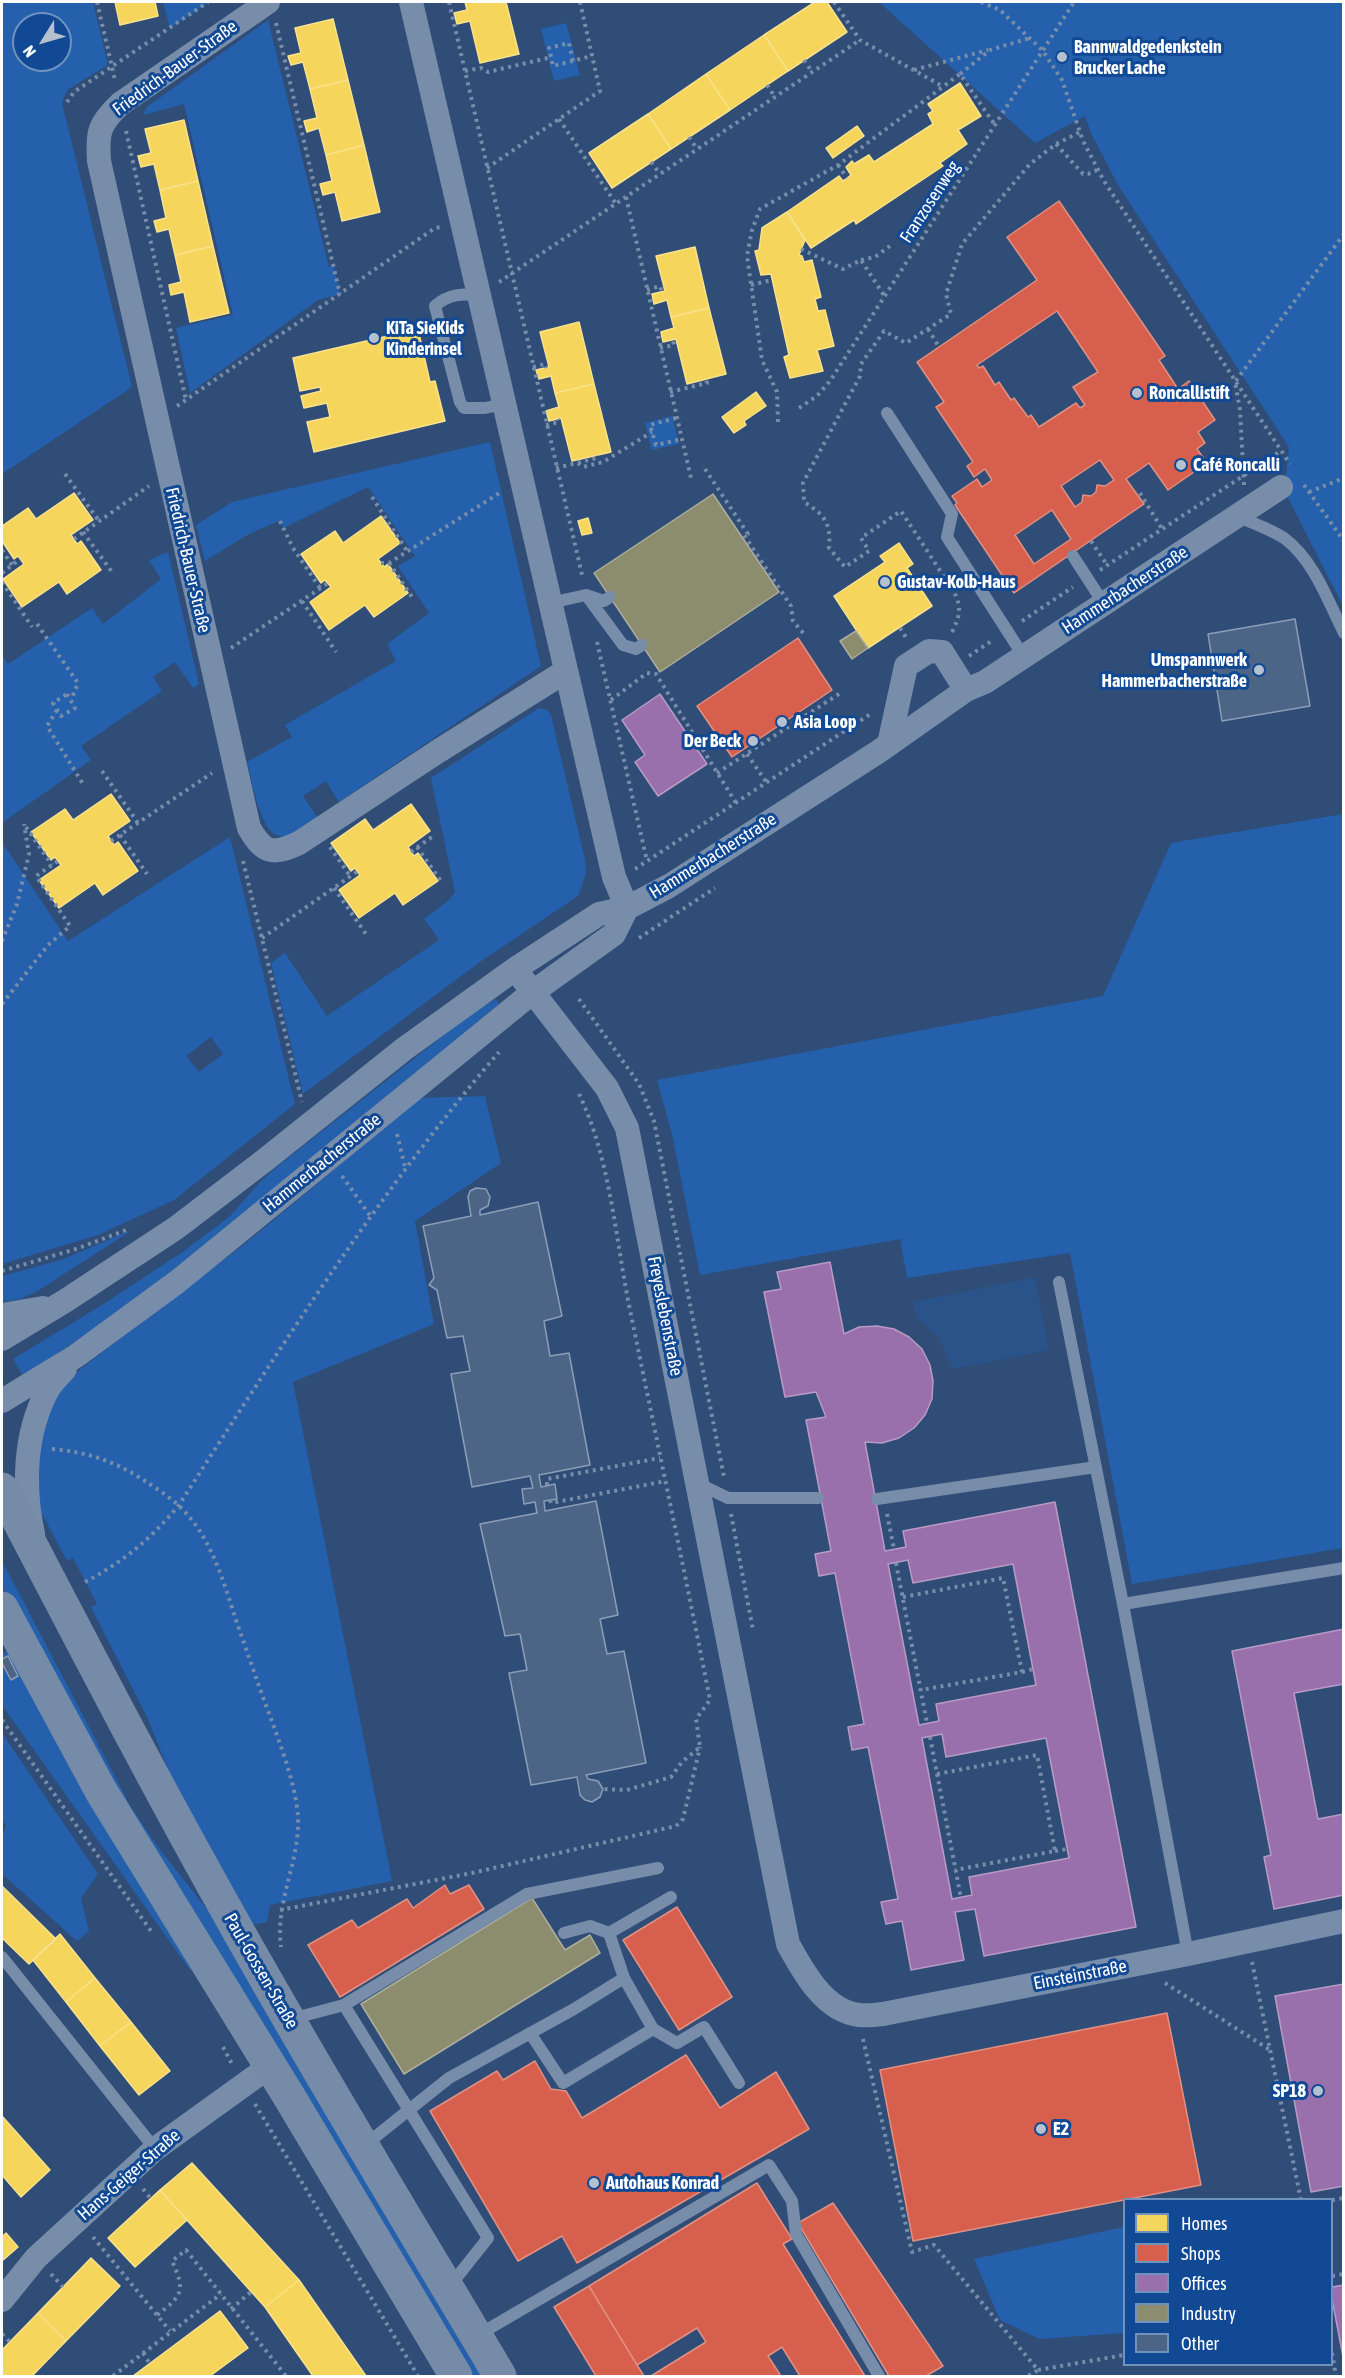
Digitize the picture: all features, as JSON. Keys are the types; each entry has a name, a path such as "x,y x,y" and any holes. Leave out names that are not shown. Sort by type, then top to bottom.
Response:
{"main road":[{"name":"Paul-Gossen-Straße","path":"2,1489 164,1797 288,2020 500,2376"},
{"path":"2,1608 101,1791 270,2066 456,2376"}],"street":[{"path":"411,2 616,882 627,908"},
{"name":"Friedrich-Bauer-Straße","path":"271,7 120,104 107,117 98,136 99,161 249,828 256,841 265,849 276,851 288,849 566,671"},
{"name":"Hammerbacherstraße","path":"2,1339 65,1301 176,1228 404,1049 515,969 599,914 627,908 669,886 889,744 966,690 985,682 1024,657 1237,516 1290,477"},
{"path":"889,744 906,666 929,651 942,652 966,690"},
{"name":"Hammerbacherstraße","path":"2,1401 76,1356 177,1282 533,992 614,934 627,908"},
{"name":"Freyeslebenstraße","path":"515,969 607,1088 627,1128 739,1695"},
{"name":"Hammerbacherstraße","path":"2,1315 29,1312 65,1301"},
{"name":"Paul-Gossen-Straße","path":"37,1557 27,1508 29,1446 48,1390 76,1356"},
{"name":"Einsteinstraße","path":"739,1695 788,1944 805,1974 822,1993 847,2012 860,2015 883,2014 1344,1921"},
{"name":"Hans-Geiger-Straße","path":"2,2300 36,2258 155,2150 270,2066"}],"lane":[{"path":"480,295 458,294 443,299 435,306 460,402 464,408 474,409 504,404"},
{"path":"887,413 952,514 947,537 1024,657"},
{"path":"1237,516 1284,538 1299,553 1315,576 1344,633"},
{"path":"1073,556 1104,604"},
{"path":"586,595 623,645 636,649 642,645"},
{"path":"550,603 586,595 604,601 610,597"},
{"path":"1059,1282 1123,1604 1188,1954"},
{"path":"880,1498 1096,1467"},
{"path":"699,1484 729,1498 818,1498"},
{"path":"1123,1604 1344,1568"},
{"path":"288,2020 344,2005 527,1894 658,1868"},
{"path":"609,1933 671,1897"},
{"path":"564,1933 590,1926 609,1933"},
{"path":"609,1933 624,1978 653,2029 677,2043 704,2027 739,2083"},
{"path":"2,1957 155,2150"},
{"path":"364,2146 449,2078 574,2009 624,1978"},
{"path":"344,2005 488,2238 448,2288"},
{"path":"530,2033 563,2083 653,2029"},
{"path":"476,2336 769,2165 792,2201 796,2234 879,2376"}],"path":[{"path":"97,2 186,400"},
{"path":"68,102 74,92 208,2"},
{"path":"449,2 586,595"},
{"path":"487,168 600,91 580,2"},
{"path":"834,2 860,40 942,87"},
{"path":"981,2 1000,10 1043,51 1062,80 1080,132 1097,170 1281,452 1290,477 1309,492 1344,541"},
{"name":"Franzosenweg","path":"799,408 817,396 830,381 1074,2"},
{"path":"271,7 340,294"},
{"path":"914,70 1030,38"},
{"path":"480,295 860,40"},
{"path":"573,61 569,43 549,48 553,66 573,61 592,56"},
{"path":"778,422 777,392 762,360 747,256 752,230 760,209 838,165 990,50"},
{"path":"465,71 482,68 488,72 552,57"},
{"path":"804,60 812,72"},
{"path":"960,74 995,125"},
{"path":"767,85 775,97"},
{"path":"559,119 616,204"},
{"path":"952,632 960,614 960,604 901,512 861,538 869,551 845,567 829,548 830,531 825,520 818,511 804,502 803,483 860,376 861,364 884,331 906,343 951,314 946,294 962,244 1021,173 1056,144 1080,132"},
{"path":"689,137 697,149"},
{"path":"1056,144 1083,174 1097,170"},
{"path":"651,162 660,174"},
{"path":"838,165 846,177 840,178"},
{"path":"626,197 691,478"},
{"path":"157,420 435,228 462,220"},
{"path":"1237,516 1244,491 1244,476 1240,410 1234,382 1344,234"},
{"path":"801,249 843,269 861,260 875,257 890,246"},
{"path":"861,260 885,297"},
{"path":"751,285 772,280"},
{"path":"647,290 660,286 662,292"},
{"path":"928,328 939,347"},
{"path":"660,348 674,345 673,340"},
{"path":"533,367 545,364 546,368"},
{"path":"670,392 707,383 706,379"},
{"path":"676,418 650,425 656,445 682,439"},
{"path":"546,425 559,422 558,419"},
{"path":"578,463 583,467 603,462 652,432"},
{"path":"951,668 1281,452"},
{"path":"556,468 597,458 597,455"},
{"path":"705,469 748,534 744,535 790,606 793,621 804,634"},
{"path":"74,539 168,472"},
{"path":"65,474 99,521"},
{"path":"1309,492 1344,478"},
{"path":"381,563 389,563 521,479"},
{"path":"1140,493 1162,529"},
{"path":"372,497 407,551"},
{"path":"280,521 293,548 321,588"},
{"path":"83,532 112,572"},
{"path":"1091,541 1107,565"},
{"path":"2,550 12,565"},
{"path":"2,573 20,559"},
{"path":"389,563 414,600"},
{"path":"2,582 32,627"},
{"path":"211,662 328,583"},
{"path":"302,601 336,652"},
{"path":"37,624 78,684 71,700"},
{"path":"900,628 909,642"},
{"path":"597,642 647,861"},
{"path":"611,700 647,673 656,674 736,803"},
{"path":"717,773 842,692"},
{"path":"67,694 75,708 61,716 57,711 53,703 67,694"},
{"path":"616,882 900,695"},
{"path":"57,711 47,726 83,784"},
{"path":"747,754 767,783"},
{"path":"111,841 232,759"},
{"path":"102,771 138,823"},
{"path":"2,941 17,904 29,854 24,824 52,865"},
{"path":"318,831 351,876"},
{"path":"120,835 147,874"},
{"path":"411,852 433,836"},
{"path":"417,847 443,884"},
{"path":"241,850 308,1126"},
{"path":"2,1004 48,945 69,926 36,876 58,861"},
{"path":"262,939 357,871"},
{"path":"636,940 716,886"},
{"path":"333,888 369,937"},
{"path":"85,1582 131,1554 162,1526 179,1505 293,1329 371,1217 450,1109 501,1050"},
{"path":"63,1450 87,1453 118,1464 179,1505 208,1544 221,1576 296,1800 298,1837 280,1910 472,1873 676,1826 683,1819 700,1747 696,1719 710,1700 608,1188 595,1136 578,1092"},
{"path":"330,1157 371,1217"},
{"path":"2,1271 76,1250 136,1226"},
{"path":"548,1485 547,1479 660,1458"},
{"path":"550,1500 551,1503 666,1481"},
{"path":"880,1498 894,1549"},
{"path":"897,1563 927,1723"},
{"path":"903,1597 1003,1578 1022,1672"},
{"path":"921,1690 1033,1669"},
{"path":"2,1720 153,1933"},
{"path":"930,1737 961,1898"},
{"path":"603,1789 627,1790 671,1777 682,1762 700,1747"},
{"path":"937,1774 1037,1755 1055,1851"},
{"path":"955,1870 1067,1849"},
{"path":"1246,1942 1301,2198"},
{"path":"1156,1984 1166,1983 1270,2050"},
{"path":"873,2037 862,2039 912,2252 934,2245 1038,2370"},
{"path":"243,2084 418,2376"},
{"path":"78,2219 170,2331"},
{"path":"157,2315 176,2300 180,2290 179,2276 172,2261 186,2250 286,2376"},
{"path":"231,2309 252,2291"},
{"path":"113,2376 222,2294"},
{"path":"2,2334 10,2342"},
{"path":"143,2353 150,2364"},
{"path":"1028,2376 1038,2370 1123,2355"},
{"path":"1333,2359 1336,2376"}],"shaded area":[{"path":"2,2 93,2 108,65 67,90 62,103 132,387 2,474"},
{"path":"163,2 210,2 170,28"},
{"path":"879,2 1343,2 1343,606 1284,490 1289,447 1118,185 1091,133 1085,116 1035,143"},
{"path":"268,20 329,267 334,266 340,294 318,300 190,393 176,328 233,315 184,104 143,115 147,107"},
{"path":"566,23 580,75 554,81 541,29"},
{"path":"672,416 679,444 652,450 645,423"},
{"path":"490,442 541,666 339,802 326,781 303,796 317,817 290,835 280,836 273,833 262,816 247,762 292,737 285,725 396,661 387,644 429,613 398,566 415,556 368,487 283,528 279,521 249,534 205,561 196,525 232,502"},
{"path":"168,552 199,684 193,688 175,662 153,677 162,691 81,746 91,760 2,823 2,656 8,664 92,608 103,624 161,579 149,560"},
{"path":"539,708 547,710 551,715 585,860 586,874 578,896 480,962 303,1094 271,963 285,953 327,1016 439,940 424,919 449,900 455,892 431,778"},
{"path":"1343,814 1343,1548 1132,1584 1070,1253 907,1278 900,1239 700,1275 672,1134 657,1080 1103,996 1171,843"},
{"path":"230,837 295,1104 174,1200 98,1235 2,1264 2,842 68,941","holes":["211,1037 223,1054 199,1072 186,1056"]},
{"path":"496,999 499,1004 184,1262 115,1315 23,1376 13,1359 102,1305 181,1253 229,1217 261,1181 279,1165 477,1009"},
{"path":"485,1096 501,1163 415,1221 434,1324 293,1382 392,1881 270,1905 267,1922 251,1925 173,1782 148,1719 91,1607 97,1604 73,1558 67,1561 42,1514 37,1495 38,1437 62,1386 83,1367 251,1239 420,1098"},
{"path":"134,1229 36,1292 20,1299 2,1302 2,1276 61,1260"},
{"path":"1035,1277 1049,1350 953,1369 939,1339 917,1317 913,1302"},
{"path":"2,1561 131,1807 158,1847 210,1913 484,2376 471,2376 62,1698 2,1586"},
{"path":"2,1649 4,1653 10,1650 196,1971 190,1970 2,1705"},
{"path":"2,1733 98,1874 81,1898 89,1931 77,1941 2,1874 2,1838 6,1825 2,1820"},
{"path":"1123,2227 1123,2333 1039,2339 1000,2320 974,2259"}],"building: Homes":[{"path":"115,2 155,2 158,16 120,25"},
{"path":"465,2 506,2 519,54 480,63 470,21 457,24 454,13 467,10"},
{"path":"815,2 827,2 847,32 788,71 764,35"},
{"path":"333,19 348,80 310,89 303,62 291,65 288,56 301,53 295,28"},
{"path":"764,35 788,71 730,110 706,74"},
{"path":"706,74 730,110 671,149 648,114"},
{"path":"348,80 364,145 326,155 319,128 307,132 304,121 317,118 310,89"},
{"path":"960,83 981,116 958,130 967,144 940,163 943,166 856,224 854,220 811,248 787,212 839,176 843,181 851,175 846,167 852,161 854,164 869,155 874,162 933,124 928,114 933,111 928,104"},
{"path":"648,114 671,149 612,188 589,153"},
{"path":"184,120 198,181 160,190 154,164 141,167 138,156 151,153 145,129"},
{"path":"857,126 864,136 833,158 826,148"},
{"path":"364,145 380,212 342,221 335,192 323,195 320,184 332,181 326,155"},
{"path":"198,181 213,246 175,255 169,229 157,232 154,221 166,218 160,190"},
{"path":"787,212 805,240 799,255 802,256 804,262 812,260 821,297 815,299 818,311 825,310 834,346 817,350 823,371 790,378 784,357 789,355 771,274 761,275 755,251 759,250 762,228"},
{"path":"213,246 229,313 190,322 184,292 171,295 169,285 181,282 175,255"},
{"path":"695,247 709,308 671,317 667,300 654,304 652,294 665,291 656,256"},
{"path":"709,308 726,374 687,384 676,339 663,342 661,332 674,328 671,317"},
{"path":"579,322 594,384 555,393 551,376 539,379 536,370 549,367 540,332"},
{"path":"418,329 430,382 435,381 445,421 314,452 307,422 330,417 327,403 304,408 301,396 321,391 320,387 300,391 293,358"},
{"path":"594,384 611,452 572,461 561,418 549,421 546,411 559,407 555,393"},
{"path":"756,392 766,406 744,421 746,425 734,433 722,417"},
{"path":"74,493 93,520 71,535 77,544 81,541 101,570 67,594 59,582 22,607 3,579 24,564 18,556 14,559 2,541 2,526 28,508 36,519"},
{"path":"381,516 400,543 378,559 384,567 388,564 408,593 374,617 365,605 329,630 310,602 331,587 325,580 321,583 301,554 335,531 343,543"},
{"path":"588,518 592,533 582,535 578,521"},
{"name":"Gustav-Kolb-Haus","path":"899,543 913,564 907,568 932,606 868,648 834,596 885,562 880,556"},
{"path":"111,794 130,821 108,836 114,845 118,842 138,871 103,895 95,883 59,908 39,880 61,865 55,857 51,860 31,832 65,809 73,820"},
{"path":"411,804 430,831 408,847 414,856 418,853 438,881 403,905 395,893 359,918 339,890 360,875 355,868 351,871 331,843 365,819 373,830"},
{"path":"2,1886 56,1939 29,1964 2,1938"},
{"path":"60,1934 95,1978 66,2002 33,1960"},
{"path":"95,1978 131,2022 100,2046 66,2002"},
{"path":"131,2022 170,2071 139,2095 100,2046"},
{"path":"2,2116 50,2170 21,2197 2,2175"},
{"path":"192,2163 299,2280 265,2307 160,2190"},
{"path":"160,2190 187,2220 135,2267 108,2238"},
{"path":"6,2233 18,2247 2,2261 2,2237"},
{"path":"91,2258 120,2286 66,2341 38,2313"},
{"path":"299,2280 366,2376 313,2376 265,2307"},
{"path":"220,2311 248,2348 210,2376 133,2376"},
{"path":"38,2313 66,2341 32,2376 2,2376 2,2350"}],"building: Shops":[{"name":"Roncallistift","path":"1059,201 1165,356 1159,360 1178,389 1189,381 1215,420 1198,432 1205,443 1197,449 1207,463 1168,490 1149,463 1126,479 1144,504 1014,593 955,505 957,503 952,496 977,479 982,487 992,480 985,469 974,477 967,466 973,462 936,407 944,402 917,362 1037,280 1007,237","holes":["1057,311 1098,372 1073,387 1085,405 1080,408 1076,403 1039,427 1031,415 1028,417 1014,398 1011,400 999,382 995,385 983,366 979,368 977,365","1100,460 1114,480 1105,486 1097,485 1096,492 1091,496 1083,495 1082,502 1075,507 1061,486","1052,510 1071,539 1034,564 1015,535"]},
{"path":"798,638 832,690 732,757 697,706"},
{"path":"445,1885 450,1894 469,1885 484,1909 340,1997 308,1945 352,1920 358,1928 407,1899 413,1908"},
{"path":"677,1907 732,1997 679,2030 623,1940"},
{"name":"E2","path":"1167,2013 1201,2185 1134,2198 1123,2198 1123,2200 913,2241 880,2070"},
{"name":"Autohaus Konrad","path":"686,2055 720,2108 776,2072 809,2129 577,2263 562,2236 518,2261 430,2111 497,2071 503,2080 535,2061 551,2089 566,2091 582,2118"},
{"path":"757,2183 792,2239 783,2244 865,2376 800,2376 782,2347 768,2356 781,2376 651,2376 706,2342 697,2328 637,2365 589,2286"},
{"path":"833,2203 943,2366 926,2376 889,2376 798,2223"},
{"path":"589,2286 644,2376 596,2376 554,2307"}],"building: Offices":[{"path":"660,694 707,764 658,796 635,762 645,755 622,720"},
{"path":"830,1262 844,1334 859,1327 877,1326 894,1329 909,1337 922,1349 930,1365 933,1381 932,1399 925,1415 914,1428 899,1438 882,1443 865,1442 885,1551 906,1547 903,1531 1055,1502 1136,1927 984,1956 975,1909 955,1912 964,1960 911,1970 902,1921 886,1924 881,1902 898,1899 868,1747 852,1750 848,1727 864,1724 835,1573 819,1576 815,1554 831,1551 806,1420 826,1417 816,1392 785,1397 764,1292 781,1289 777,1272","holes":["908,1560 913,1583 1013,1564 1036,1685 936,1704 939,1721 919,1725 888,1564","942,1734 946,1757 1046,1738 1069,1858 969,1877 972,1895 952,1899 922,1738"]},
{"path":"1344,1629 1344,1684 1294,1693 1318,1819 1344,1814 1344,1895 1274,1909 1264,1857 1271,1855 1232,1651"},
{"name":"SP18","path":"1344,1984 1344,2186 1311,2192 1275,1996"},
{"path":"1344,2285 1344,2362 1333,2304 1333,2287"}],"building: Industry":[{"path":"713,494 779,592 660,672 594,573"},
{"path":"856,631 868,648 852,659 840,641"},
{"path":"532,1898 565,1950 590,1935 600,1953 404,2074 361,2004"}],"building: Other":[{"name":"Umspannwerk Hammerbacherstraße","path":"1295,619 1310,706 1222,721 1208,634"},
{"path":"476,1188 486,1189 490,1197 488,1206 480,1210 480,1215 538,1202 562,1316 544,1321 550,1356 569,1353 590,1465 539,1475 541,1487 555,1484 557,1499 544,1501 545,1511 596,1501 618,1615 600,1619 607,1654 624,1651 646,1763 586,1775 588,1779 598,1781 603,1789 600,1797 592,1802 580,1795 577,1777 531,1785 509,1673 527,1670 520,1634 505,1636 480,1524 537,1513 535,1502 524,1504 522,1489 533,1488 530,1476 472,1487 451,1374 470,1371 463,1336 447,1338 437,1290 429,1285 434,1278 423,1226 471,1216 468,1197 470,1191"},
{"path":"8,1656 18,1676 11,1680 2,1663 2,1659"}],"place":[{"name":"Bannwaldgedenkstein Brucker Lache","path":"1062,57"},
{"name":"KiTa SieKids Kinderinsel","path":"374,338"},
{"name":"Roncallistift","path":"1137,393"},
{"name":"Café Roncalli","path":"1181,465"},
{"name":"Gustav-Kolb-Haus","path":"885,582"},
{"name":"Umspannwerk Hammerbacherstraße","path":"1259,670"},
{"name":"Asia Loop","path":"782,722"},
{"name":"Der Beck","path":"753,741"},
{"name":"SP18","path":"1318,2091"},
{"name":"E2","path":"1041,2129"},
{"name":"Autohaus Konrad","path":"594,2183"}]}
